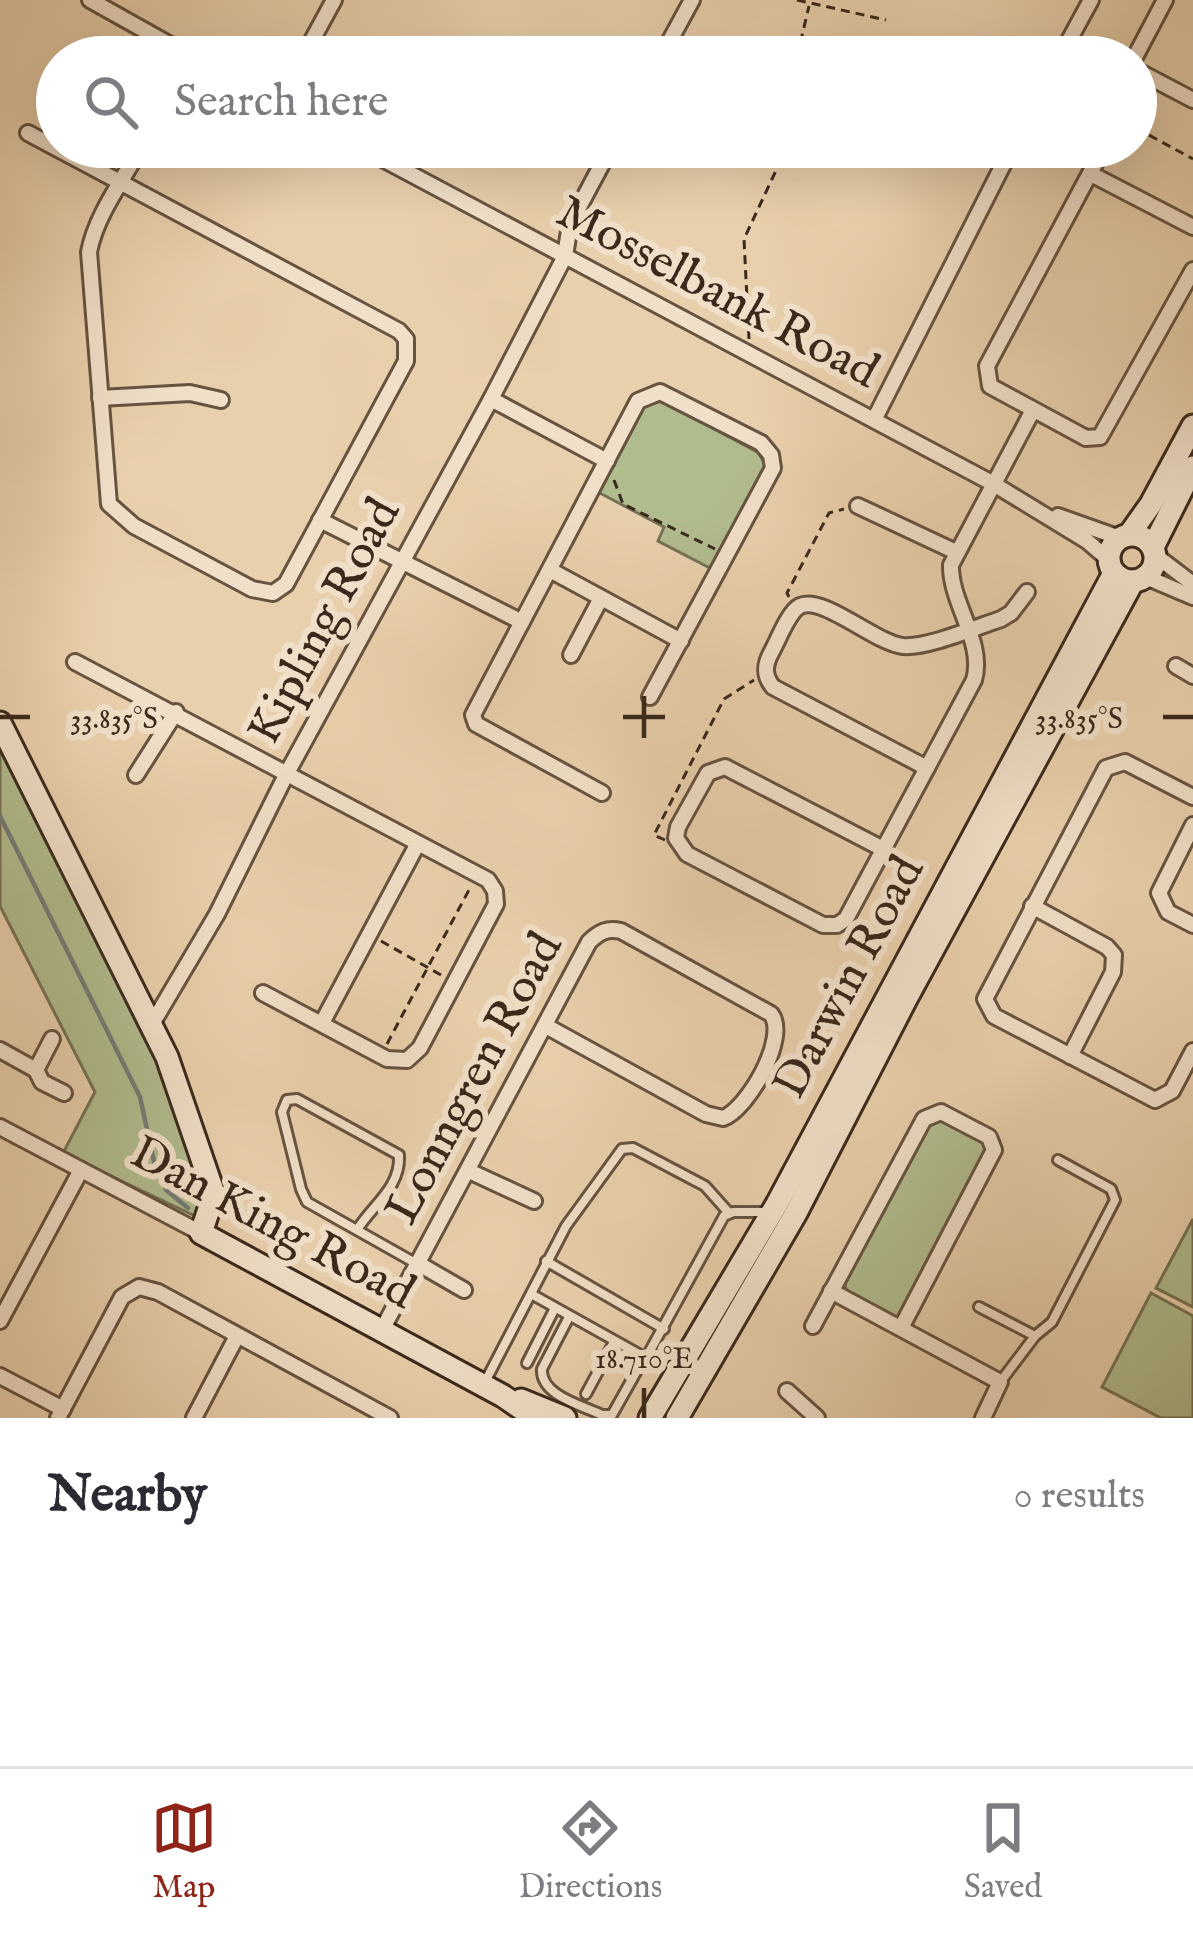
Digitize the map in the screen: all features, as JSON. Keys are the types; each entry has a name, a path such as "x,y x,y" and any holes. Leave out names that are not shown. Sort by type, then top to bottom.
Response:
{"street":[{"path":"90,0 154,36"},
{"path":"314,36 334,0"},
{"path":"672,36 691,0"},
{"path":"1071,36 1091,0"},
{"path":"1146,36 1165,0"},
{"path":"1157,81 1193,100"},
{"path":"28,134 36,138"},
{"path":"93,168 122,183 399,332 406,339 406,361 286,584 273,593 252,590 120,518 106,494 88,252 94,232 122,183 130,168"},
{"name":"Mosselbank Road","path":"399,168 992,483 1036,508 1125,573 1193,597"},
{"name":"Kipling Road","path":"152,1024 217,914 286,776 491,399 565,256 570,224 600,168"},
{"path":"874,421 1001,168"},
{"path":"1094,168 986,370 993,389 1086,438 1105,434 1193,270"},
{"path":"1091,174 1193,227"},
{"path":"100,398 190,393 220,400"},
{"path":"602,793 476,724 474,712 638,401 651,393 668,394 761,443 772,460 771,478 650,697"},
{"path":"491,399 607,461"},
{"path":"883,849 725,766 708,773 678,827 678,845 687,854 823,925 846,919 927,768 976,670 951,575 956,552 1033,410"},
{"path":"1193,426 1151,504 1112,545 1125,573 1154,566 1154,551 1193,467"},
{"path":"858,506 956,552"},
{"name":"Mosselbank Road","path":"1036,508 1124,536"},
{"path":"320,520 522,622"},
{"path":"1124,536 1142,537 1193,584"},
{"path":"550,570 681,641"},
{"name":"Darwin Road","path":"650,1418 777,1204 1125,573"},
{"name":"Darwin Road","path":"677,1418 796,1213 1125,573"},
{"path":"927,768 772,687 767,659 795,610 807,604 900,646 1011,613 1027,592"},
{"path":"571,655 601,598"},
{"path":"75,662 176,712 493,886 496,904 412,1058 394,1062 380,1056 263,993"},
{"path":"1176,667 1193,676"},
{"path":"136,775 176,712"},
{"path":"0,723 152,1024 213,1190 214,1204 201,1233"},
{"path":"1193,797 1130,764 1110,765 986,991 986,1006 994,1016 1156,1100 1172,1091 1193,1051"},
{"path":"1193,825 1159,892 1168,912 1193,926"},
{"path":"322,1023 417,845"},
{"path":"1032,906 1114,955 1112,972 1070,1056"},
{"name":"Lonngren Road","path":"382,1330 590,942 604,931 621,931 775,1017 776,1044 741,1106 723,1118 706,1114 546,1026"},
{"path":"36,1070 52,1039"},
{"path":"0,1050 36,1070 42,1082 64,1094"},
{"path":"813,1326 924,1119 941,1112 989,1137 994,1155 901,1328"},
{"name":"Dan King Road","path":"0,1127 382,1330 535,1418"},
{"path":"0,1321 81,1170"},
{"path":"469,1171 534,1201"},
{"path":"418,1264 464,1289"},
{"path":"0,1376 60,1413 122,1297 131,1289 158,1292 391,1418"},
{"path":"831,1291 1000,1382 983,1418"},
{"path":"194,1418 237,1336"},
{"name":"Dan King Road","path":"493,1391 566,1418"},
{"path":"787,1391 817,1418"}],"lane":[{"path":"357,1229 383,1201 400,1165 399,1155 297,1099 287,1100 282,1112 304,1197 357,1229 418,1264"},
{"path":"493,1391 546,1261 566,1226 626,1147 705,1186 753,1226 756,1241"},
{"path":"1000,1382 1035,1336 1052,1322 1115,1200 1112,1189 1058,1160"},
{"path":"569,1316 540,1376 547,1388 602,1415 612,1415 719,1223 734,1212 760,1213 777,1204"},
{"path":"546,1261 664,1329"},
{"path":"533,1295 644,1358"},
{"path":"979,1307 1035,1336"},
{"path":"527,1363 555,1309"},
{"path":"586,1394 614,1342"}],"path":[{"path":"797,0 886,20"},
{"path":"802,36 809,4"},
{"path":"1157,139 1193,159"},
{"path":"747,353 744,239 777,168"},
{"path":"607,461 623,504 728,555"},
{"path":"795,610 787,593 829,513 858,506"},
{"path":"678,845 654,835 724,699 766,673"},
{"path":"380,1056 477,875"},
{"path":"369,935 455,983"}],"green space":[{"path":"652,400 759,453 766,467 710,568 658,541 664,527 596,491 642,408"},
{"path":"0,744 153,1045 205,1192 197,1217 63,1153 95,1092 0,906"},
{"path":"936,1117 985,1141 989,1149 902,1314 895,1317 847,1293 844,1281 929,1121"},
{"path":"1193,1219 1193,1307 1156,1288"},
{"path":"1151,1293 1193,1316 1193,1418 1161,1418 1102,1387"}],"waterway":[{"path":"0,816 140,1097 155,1166 166,1190 188,1208"}]}
